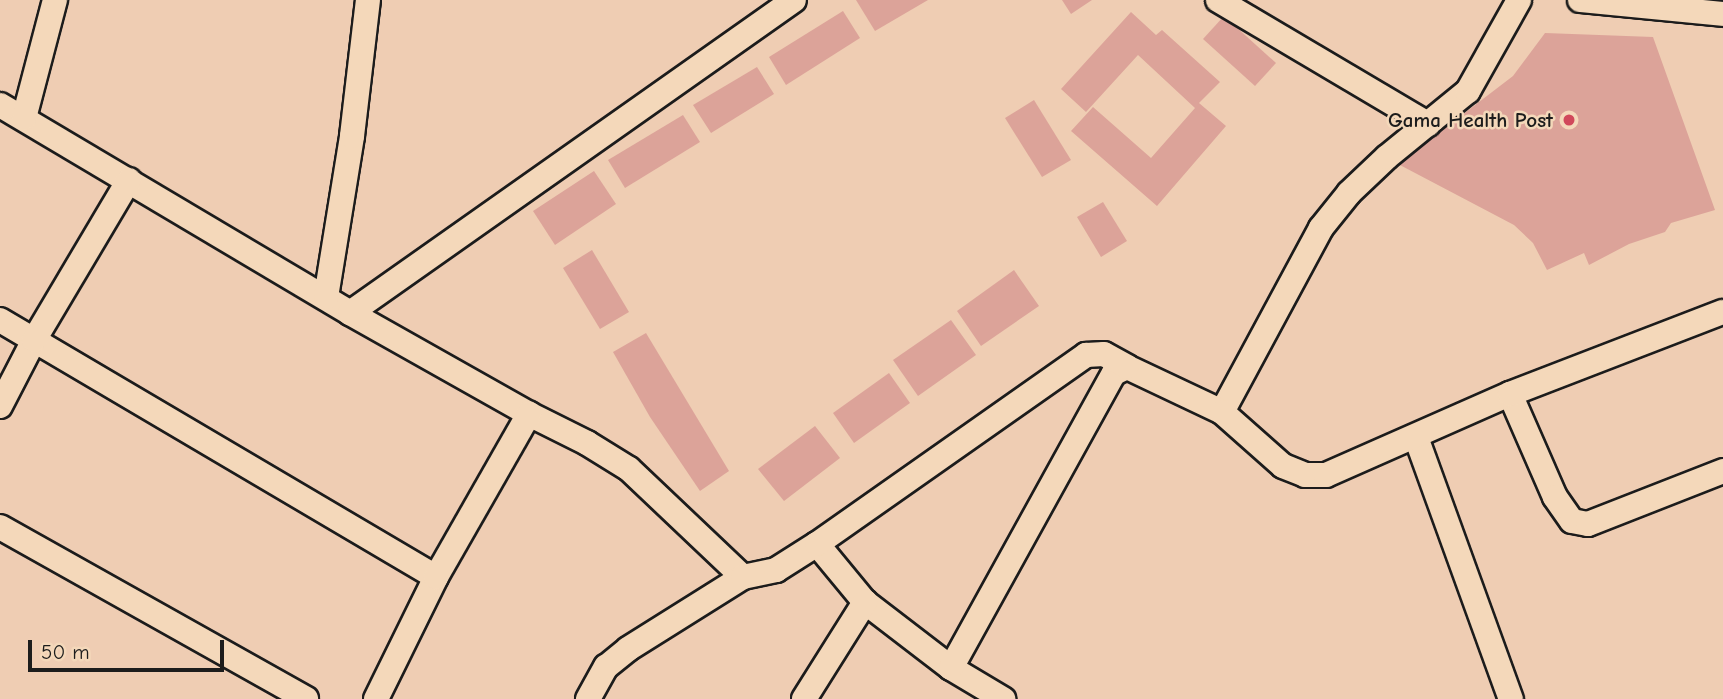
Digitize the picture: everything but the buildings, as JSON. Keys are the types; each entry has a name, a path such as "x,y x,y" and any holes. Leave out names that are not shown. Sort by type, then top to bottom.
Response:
{"street":[{"path":"24,118 55,0"},
{"path":"326,297 352,136 368,0"},
{"path":"1219,0 1428,124"},
{"path":"1222,412 1321,228 1349,193 1468,91 1519,0"},
{"path":"1580,0 1723,14"},
{"path":"350,313 787,2"},
{"path":"0,105 350,313 529,414 587,443 629,469 743,577"},
{"path":"0,406 34,340 129,180"},
{"path":"588,699 606,667 628,649 743,577 776,570 817,544 1086,355 1104,354 1222,412 1283,466 1305,475 1326,475 1510,394 1723,312"},
{"path":"0,320 436,577"},
{"path":"951,668 1114,373 1126,367"},
{"path":"1510,394 1555,497 1572,521 1588,524 1723,471"},
{"path":"376,699 436,577 529,414"},
{"path":"1416,437 1511,699"},
{"path":"0,527 306,699"},
{"path":"817,544 865,603 951,668 1002,699"},
{"path":"804,699 865,603"}],"place":[{"name":"Gama Health Post","path":"1569,120"}]}
